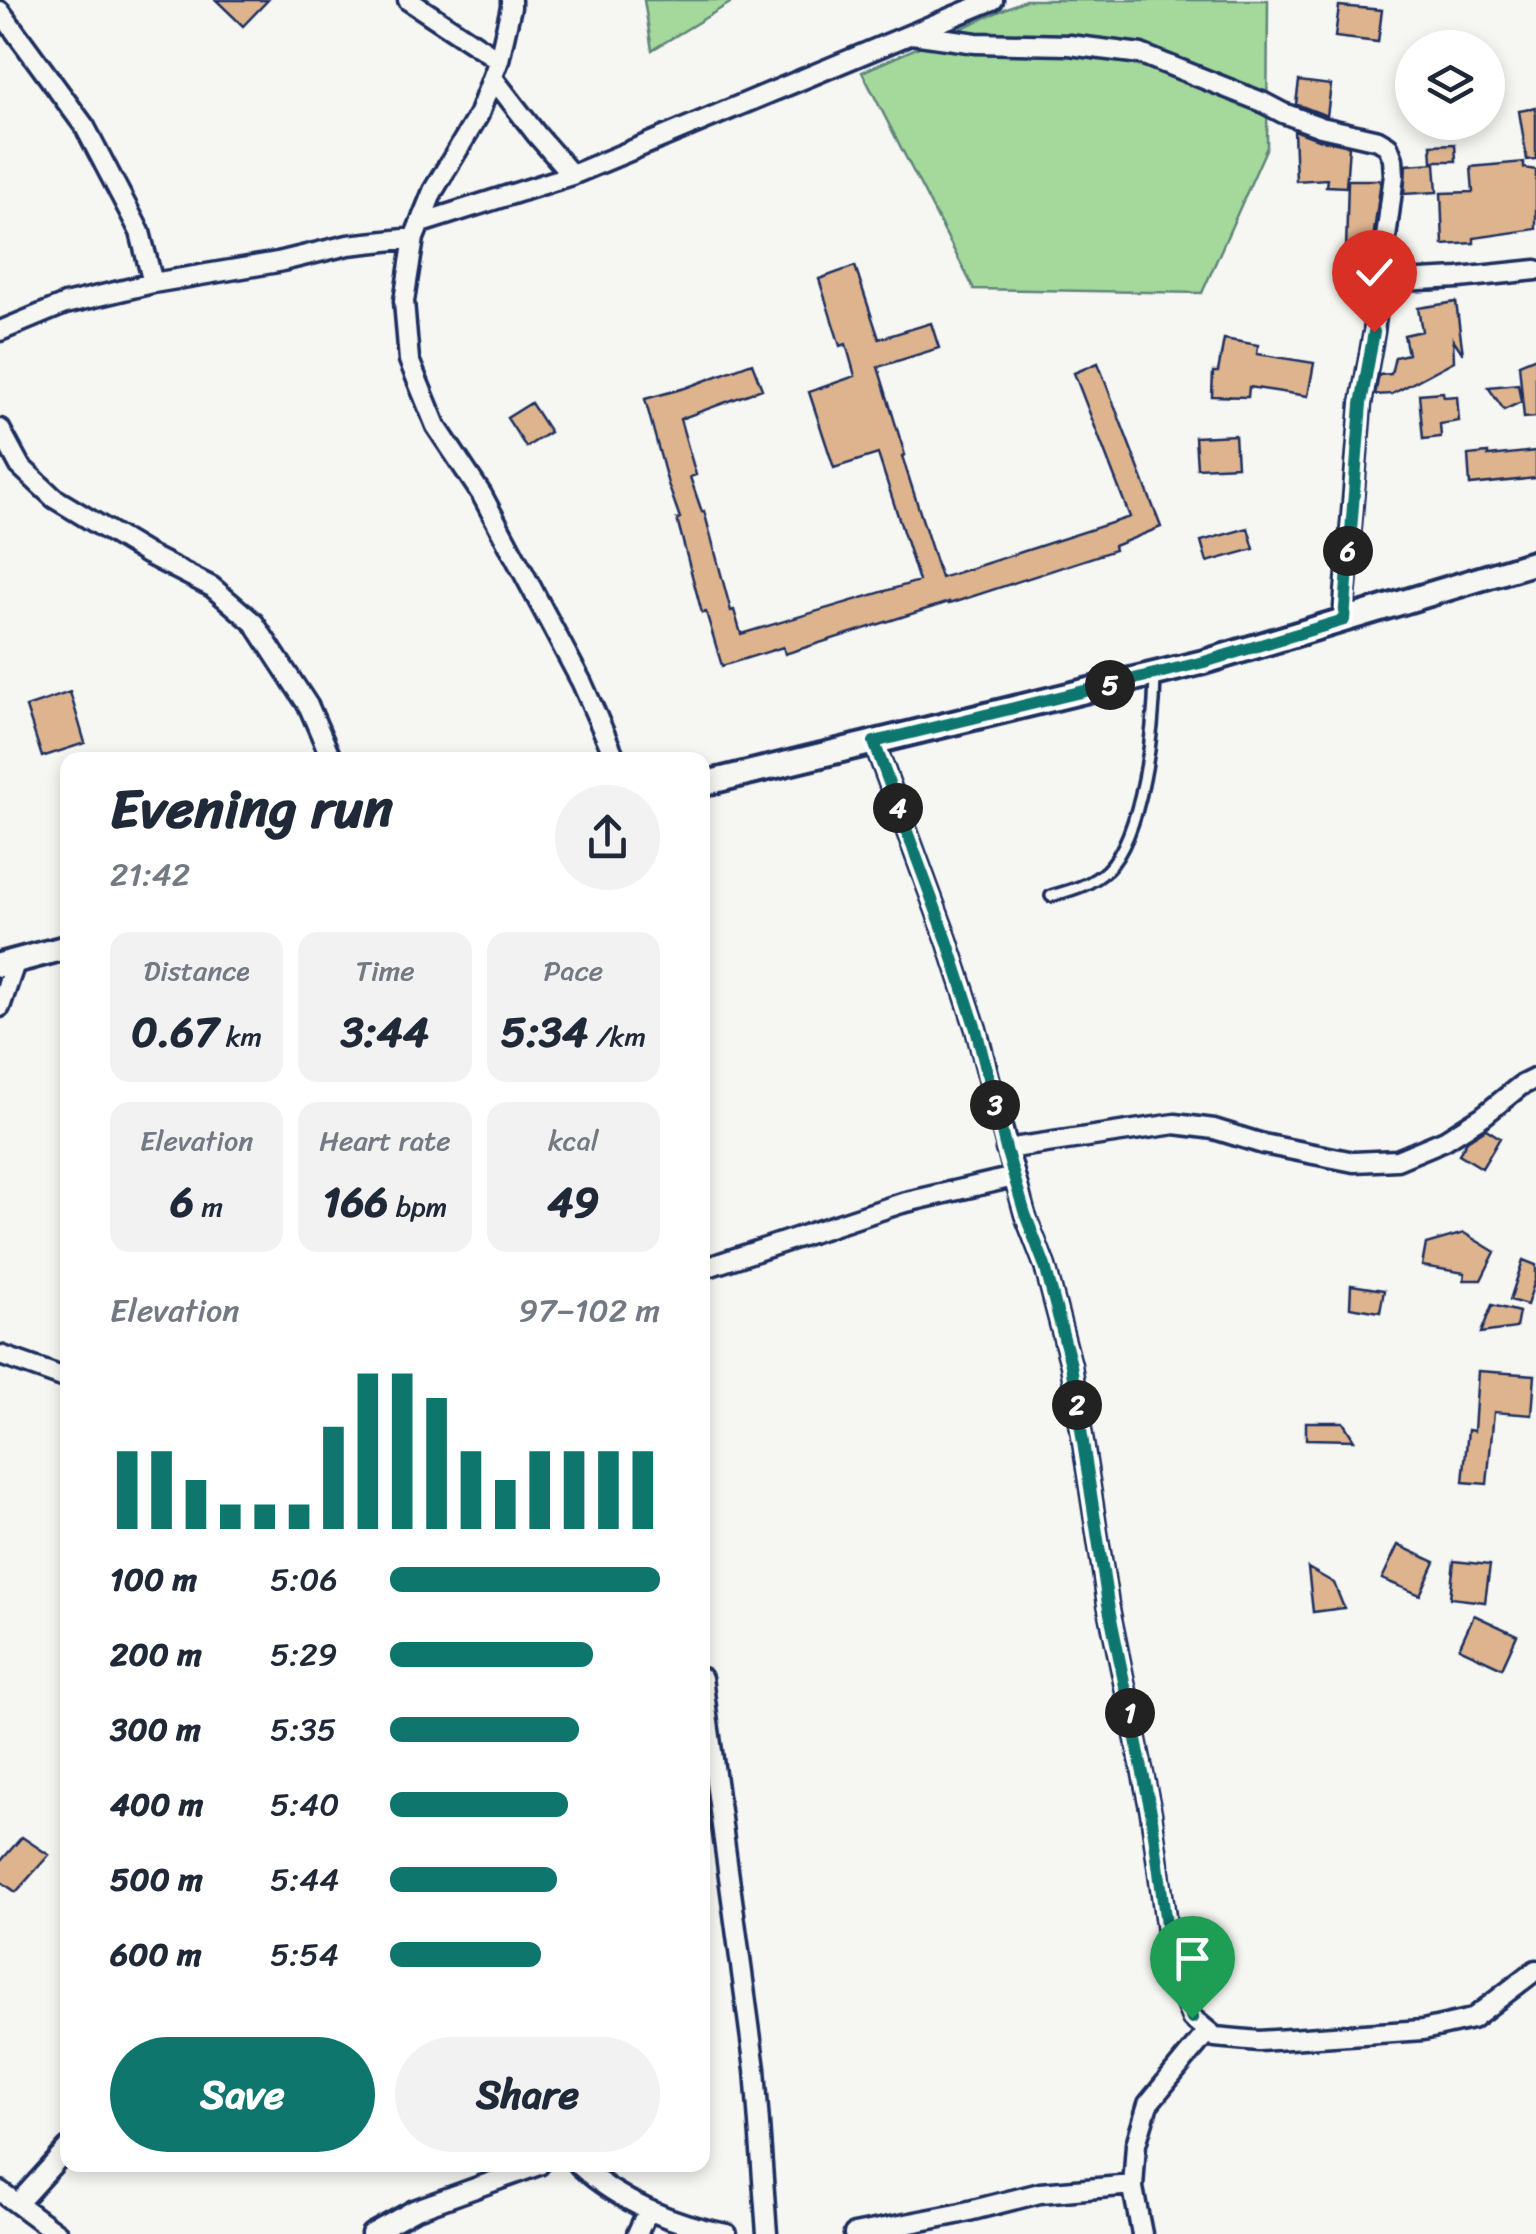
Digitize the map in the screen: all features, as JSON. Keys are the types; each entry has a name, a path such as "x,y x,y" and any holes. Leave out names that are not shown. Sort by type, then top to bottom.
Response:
{"main road":[{"path":"710,782 1204,662 1536,562"},
{"path":"8,962 60,949"}],"street":[{"path":"408,0 496,69 537,135 572,175"},
{"path":"511,0 496,69 478,116 434,191 418,231 404,301 409,360 436,426 482,495 582,683 612,752"},
{"path":"0,332 66,304 418,231 572,175 993,0"},
{"path":"0,11 85,126 140,232 153,283"},
{"path":"912,34 976,43 1069,45 1142,54 1308,123 1378,140 1388,146 1394,175 1361,404 1344,620"},
{"path":"1381,282 1536,270"},
{"path":"0,429 20,466 54,498 147,554 212,587 254,623 309,706 329,752"},
{"path":"874,742 976,1029 1006,1149 1045,1266 1071,1365 1108,1604 1151,1812 1172,1969 1192,2018 1215,2037 1259,2041 1423,2030 1472,2019 1536,1970"},
{"path":"0,1006 8,962"},
{"path":"1006,1149 1175,1124 1354,1162 1397,1160 1444,1140 1536,1078"},
{"path":"710,1266 902,1203 1014,1177"},
{"path":"0,1356 60,1376"},
{"path":"710,1737 755,2069 767,2234"},
{"path":"1142,2234 1133,2184 1136,2144 1148,2104 1208,2031"},
{"path":"18,2203 60,2157"},
{"path":"371,2234 414,2210 520,2172"},
{"path":"586,2172 648,2210 728,2234"},
{"path":"854,2234 1040,2193 1133,2184"},
{"path":"0,2191 58,2234"},
{"path":"637,2234 648,2210"}],"lane":[{"path":"1052,896 1087,886 1109,868 1128,838 1145,772 1155,674"}],"green space":[{"path":"644,0 735,0 652,50"},
{"path":"1025,0 1268,0 1267,147 1202,293 974,289 862,72"}],"building":[{"path":"216,0 268,0 243,26"},
{"path":"1339,6 1382,10 1378,42 1335,37"},
{"path":"1299,81 1331,85 1327,116 1296,104"},
{"path":"1536,108 1536,159 1527,160 1519,111"},
{"path":"1294,130 1349,146 1346,187 1326,186 1327,179 1296,181"},
{"path":"1455,144 1456,161 1432,161 1431,145"},
{"path":"1524,162 1524,168 1536,170 1536,229 1474,238 1474,243 1443,245 1441,193 1473,192 1471,167"},
{"path":"1435,163 1437,192 1404,194 1406,165"},
{"path":"1348,180 1381,180 1372,247 1346,251"},
{"path":"855,266 879,339 931,323 939,348 878,367 941,578 1130,517 1074,373 1098,363 1161,527 1114,546 1115,550 949,604 785,654 783,647 722,666 706,612 702,613 677,519 680,518 645,399 752,363 762,389 680,419 696,475 690,477 741,634 919,581 878,454 834,468 809,392 855,376 846,344 840,346 819,279"},
{"path":"1456,302 1463,354 1453,339 1454,361 1392,394 1375,395 1379,375 1391,374 1395,357 1408,354 1404,335 1422,331 1418,308"},
{"path":"1224,339 1258,345 1257,354 1314,363 1308,396 1249,387 1248,397 1212,396 1213,372 1218,372"},
{"path":"1536,357 1536,417 1524,418 1519,364"},
{"path":"1518,384 1521,402 1504,410 1488,387"},
{"path":"1443,392 1444,397 1457,396 1459,421 1440,424 1441,437 1423,439 1419,394"},
{"path":"531,403 550,432 526,447 507,418"},
{"path":"1235,435 1237,466 1197,468 1195,437"},
{"path":"1536,451 1536,478 1470,485 1468,455"},
{"path":"1248,528 1254,549 1207,562 1201,541"},
{"path":"70,692 85,743 42,757 26,707"},
{"path":"1486,1129 1500,1138 1482,1168 1459,1154 1467,1141"},
{"path":"1464,1233 1495,1252 1481,1280 1464,1280 1465,1273 1422,1266 1426,1244"},
{"path":"1523,1260 1536,1265 1527,1305 1510,1300"},
{"path":"1351,1285 1384,1290 1380,1312 1350,1307"},
{"path":"1492,1305 1519,1312 1516,1328 1481,1333"},
{"path":"1478,1371 1535,1375 1532,1415 1494,1412 1487,1484 1463,1482 1468,1430 1474,1431"},
{"path":"1306,1422 1343,1422 1354,1440 1306,1439"},
{"path":"1398,1545 1435,1562 1420,1595 1382,1579"},
{"path":"1454,1561 1490,1565 1485,1602 1450,1598"},
{"path":"1308,1568 1334,1583 1344,1608 1313,1612"},
{"path":"1474,1615 1517,1635 1502,1668 1459,1648"},
{"path":"22,1837 49,1855 16,1892 0,1881 0,1862"}],"route":[{"path":"1192,2018 1172,1969 1151,1812 1108,1604 1071,1365 1045,1266 1006,1149 976,1029 874,742 1204,662 1344,620 1361,404 1374,332"}]}
